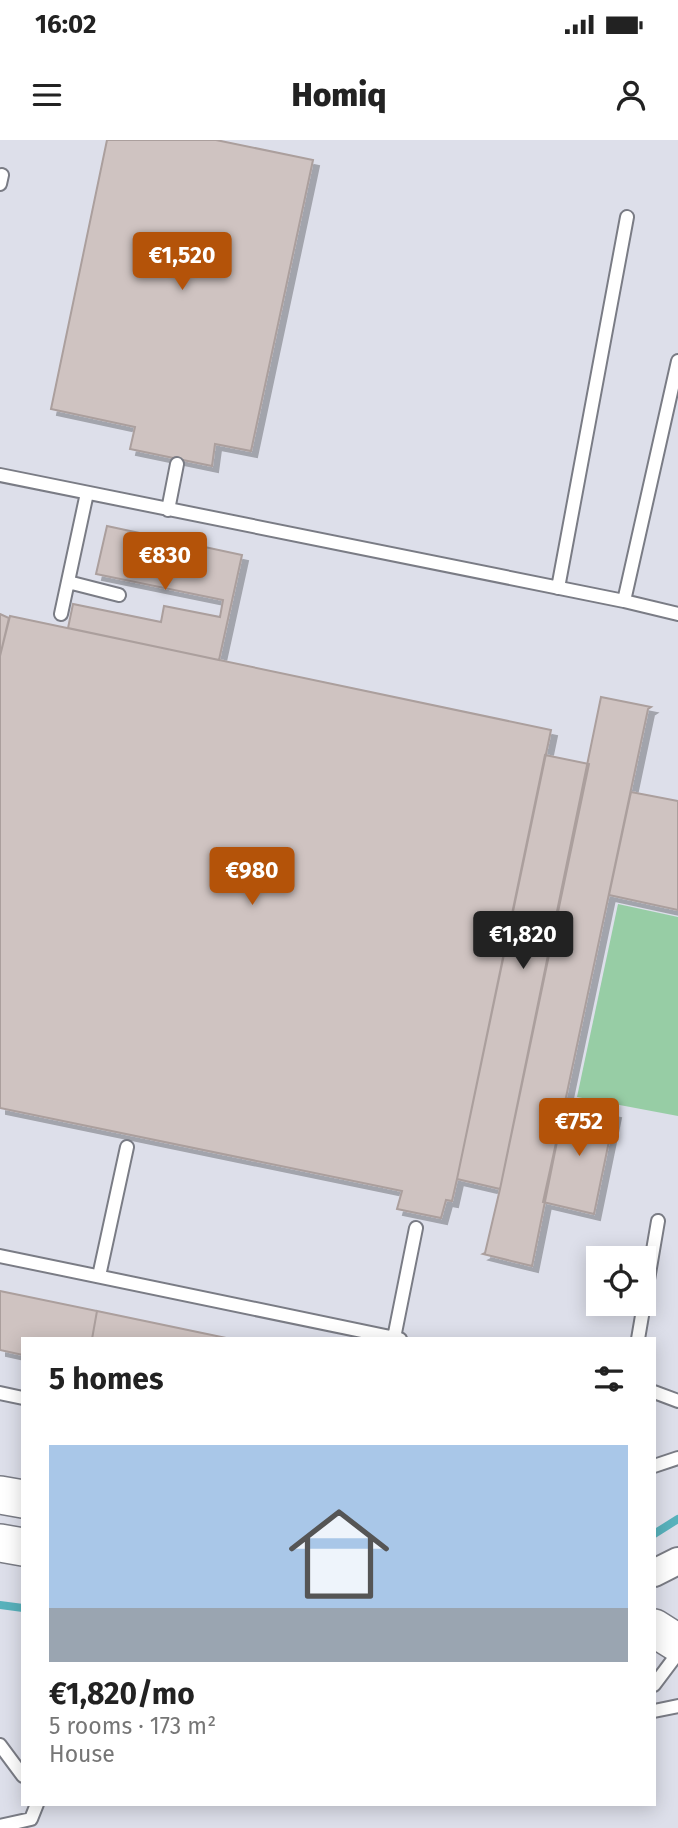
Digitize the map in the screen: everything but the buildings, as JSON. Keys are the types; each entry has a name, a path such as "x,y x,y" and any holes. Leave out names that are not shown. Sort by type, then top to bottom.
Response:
{"main road":[{"path":"0,1495 21,1499"},
{"path":"0,1543 21,1547"},
{"path":"656,1629 678,1645"},
{"path":"656,1650 678,1645"}],"street":[{"path":"656,1572 678,1561"}],"lane":[{"path":"558,588 627,217"},
{"path":"624,601 678,361"},
{"path":"168,510 177,464"},
{"path":"0,475 678,614"},
{"path":"61,614 87,494"},
{"path":"68,582 119,595"},
{"path":"99,1276 127,1147"},
{"path":"653,1246 657,1221"},
{"path":"397,1337 416,1228"},
{"path":"0,1256 392,1337"},
{"path":"638,1337 642,1316"},
{"path":"0,1393 21,1398"},
{"path":"656,1393 678,1401"},
{"path":"656,1465 678,1458"},
{"path":"656,1682 678,1653"},
{"path":"656,1711 678,1706"},
{"path":"0,1745 21,1773"},
{"path":"0,1826 31,1819 36,1806"}],"green space":[{"path":"618,904 678,917 678,1116 577,1097"}],"waterway":[{"path":"656,1533 678,1519"},
{"path":"0,1605 21,1608"}]}
